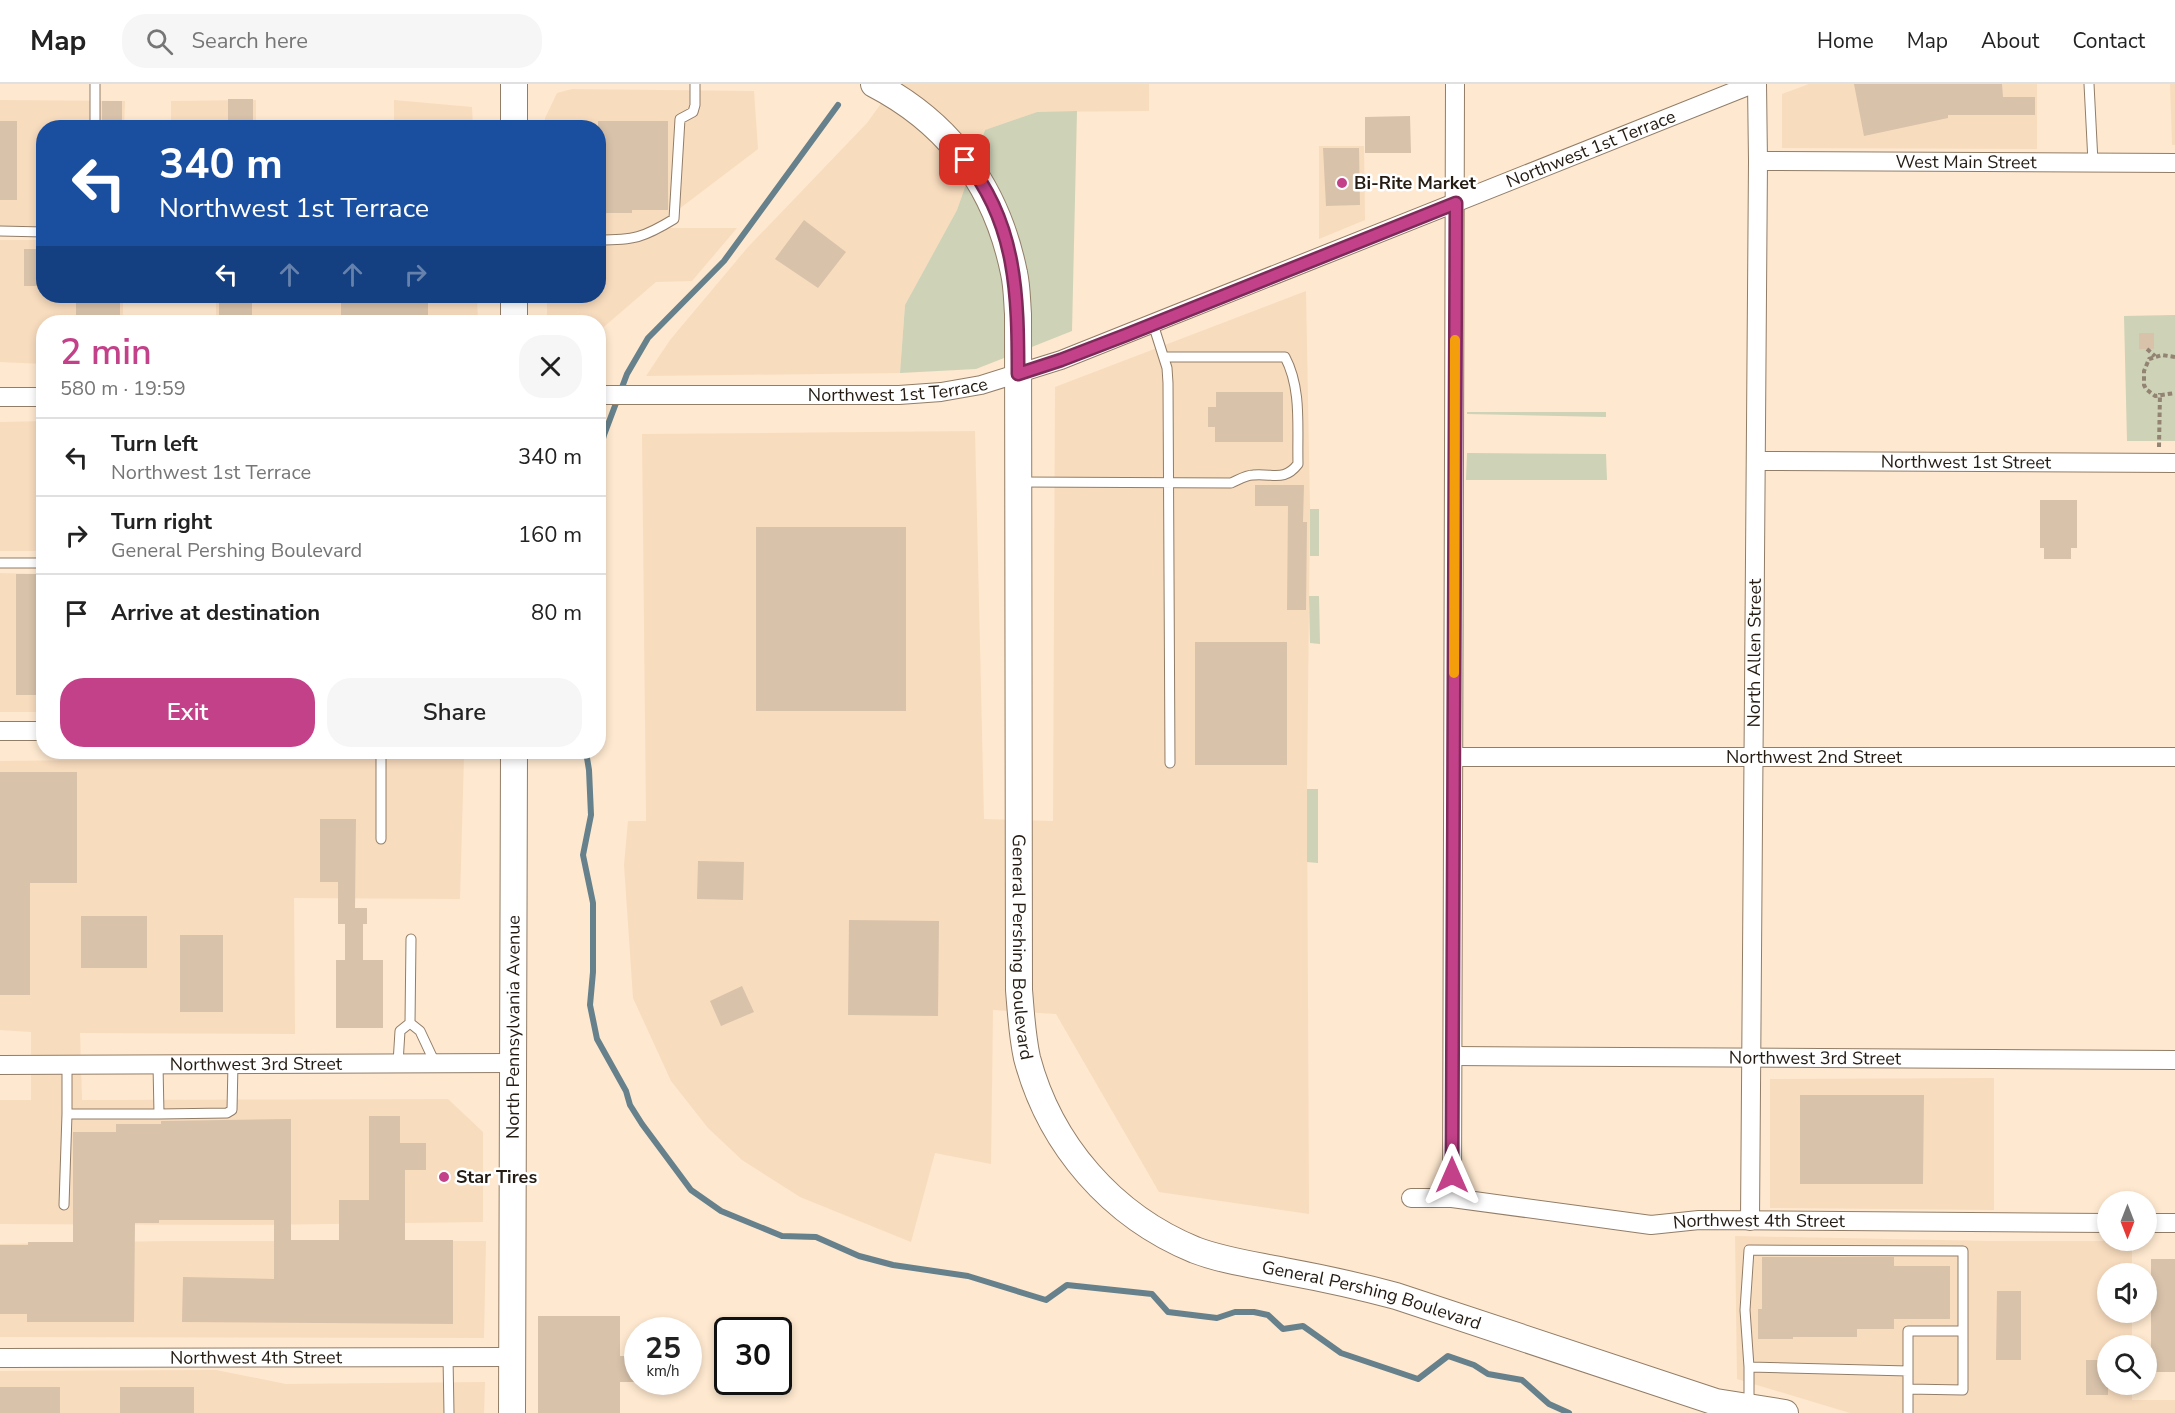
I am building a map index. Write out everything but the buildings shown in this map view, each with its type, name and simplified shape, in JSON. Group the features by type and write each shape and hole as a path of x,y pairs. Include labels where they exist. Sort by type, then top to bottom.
{"main road":[{"path":"514,84 514,120"},
{"name":"General Pershing Boulevard","path":"874,84 903,100 927,119 975,172 992,202 1005,237 1015,275 1018,314 1019,990 1021,1024 1027,1057 1037,1088 1049,1117 1068,1150 1116,1202 1143,1223 1196,1250 1230,1260 1342,1282 1396,1296 1732,1407 1785,1413"},
{"name":"North Pennsylvania Avenue","path":"512,1413 514,759"}],"street":[{"path":"1452,1198 1455,84"},
{"name":"Northwest 1st Terrace","path":"606,395 899,395 941,392 981,385 1061,360 1755,84"},
{"name":"North Allen Street","path":"1750,1221 1758,161 1755,84"},
{"name":"West Main Street","path":"1758,161 2175,163"},
{"path":"0,397 36,397"},
{"name":"Northwest 1st Street","path":"1756,460 2167,463"},
{"path":"0,731 36,731"},
{"name":"Northwest 2nd Street","path":"1454,758 2175,757"},
{"name":"Northwest 3rd Street","path":"1453,1056 2175,1060"},
{"name":"Northwest 3rd Street","path":"0,1065 513,1063"},
{"name":"Northwest 4th Street","path":"1411,1198 1452,1198 1651,1225 1699,1220 2097,1223"},
{"path":"2157,1223 2175,1223"},
{"name":"Northwest 4th Street","path":"0,1358 512,1357"}],"lane":[{"path":"95,84 95,120"},
{"path":"606,240 630,240 653,232 674,219 680,119 693,112 695,84"},
{"path":"2089,84 2092,162"},
{"path":"0,231 36,232"},
{"path":"1153,324 1164,357 1168,383 1170,763"},
{"path":"1018,482 1231,483 1251,475 1282,476 1292,472 1298,464 1296,390 1292,371 1285,357 1164,357"},
{"path":"0,563 36,563"},
{"path":"381,759 381,839"},
{"path":"410,1023 411,939"},
{"path":"398,1063 400,1031 410,1023"},
{"path":"410,1023 420,1031 435,1063"},
{"path":"67,1114 227,1113 232,1110 233,1064"},
{"path":"64,1205 67,1065"},
{"path":"158,1065 159,1114"},
{"path":"1732,1407 1749,1367 1745,1310 1749,1250 1963,1251 1963,1390 1908,1389"},
{"path":"1908,1413 1908,1331 1963,1331"},
{"path":"448,1357 449,1413"},
{"path":"1749,1367 1908,1371"}],"path":[{"path":"2147,349 2155,356 2175,357"},
{"path":"2155,356 2146,363 2144,385 2150,393 2159,395 2175,393"},
{"path":"2159,395 2167,463"}],"shaded area":[{"path":"895,84 1149,84 1149,111 1037,112 985,130 957,210 905,305 900,373 646,376 670,340 748,247 867,123"},
{"path":"1809,84 2037,84 2037,149 1782,148 1782,94"},
{"path":"2170,84 2175,84 2175,145 2172,145"},
{"path":"572,89 754,91 758,149 654,228 737,228 692,281 656,282 606,325 606,315 547,315 547,303 606,303 606,120 545,120 557,93"},
{"path":"0,100 125,101 124,120 36,120 36,227 0,226"},
{"path":"256,100 256,120 171,120 171,101"},
{"path":"394,100 472,107 473,120 394,120"},
{"name":"Bi-Rite Market","path":"1319,146 1364,146 1365,220 1319,239"},
{"path":"0,240 36,240 36,303 123,303 123,315 36,315 36,364 0,362"},
{"path":"1306,291 1310,509 1307,789 1309,1214 1159,1192 1056,1014 993,1010 991,1164 935,1153 911,1242 800,1197 742,1160 708,1128 671,1081 633,998 624,865 628,821 646,821 642,434 975,431 984,819 1053,821 1055,387"},
{"path":"216,303 477,303 478,315 216,315"},
{"path":"36,421 36,551 0,551 0,422"},
{"path":"0,573 36,574 36,712 0,712"},
{"path":"464,759 460,899 294,898 295,1034 80,1033 82,1100 448,1099 483,1132 483,1222 246,1225 0,1224 0,1100 31,1100 31,1032 0,1030 0,761"},
{"path":"1994,1078 1994,1210 1770,1208 1770,1079"},
{"path":"1735,1236 2097,1241 2097,1251 2132,1251 2132,1263 2097,1263 2097,1323 2132,1323 2132,1335 2097,1335 2097,1395 2132,1395 2132,1400 2175,1400 2175,1413 1850,1413 1737,1379"},
{"path":"168,1241 486,1241 484,1338 0,1337 0,1244"},
{"path":"216,1370 286,1384 485,1382 484,1413 0,1413 0,1371"}],"green space":[{"path":"1077,111 1072,331 976,369 900,373 905,305 957,210 985,130 1037,112"},
{"path":"2175,315 2175,441 2127,441 2124,316"},
{"path":"1467,412 1606,412 1606,417 1467,414"},
{"path":"1467,453 1606,454 1607,480 1466,480"},
{"path":"1310,509 1319,509 1319,556 1310,556"},
{"path":"1309,596 1319,596 1320,644 1310,643"},
{"path":"1307,789 1318,789 1318,863 1307,862"}],"waterway":[{"path":"606,430 627,374 648,338 724,261 838,105"},
{"path":"587,759 591,815 583,855 593,903 593,972 590,1005 597,1039 642,1124 691,1190 721,1211 782,1236 816,1237 859,1256 893,1265 968,1276 1046,1300 1067,1285 1152,1294 1168,1312 1217,1318 1235,1312 1268,1315 1283,1329 1303,1326 1341,1353 1418,1379 1448,1356 1474,1365 1488,1374 1522,1380 1549,1404 1569,1413"}],"slow traffic":[{"path":"1454,673 1455,340"}],"place":[{"name":"Bi-Rite Market","path":"1342,183"},
{"name":"Star Tires","path":"444,1177"}],"route":[{"path":"965,160 975,172 992,202 1005,237 1015,275 1018,314 1018,374 1126,335 1456,203 1452,1175"}]}
